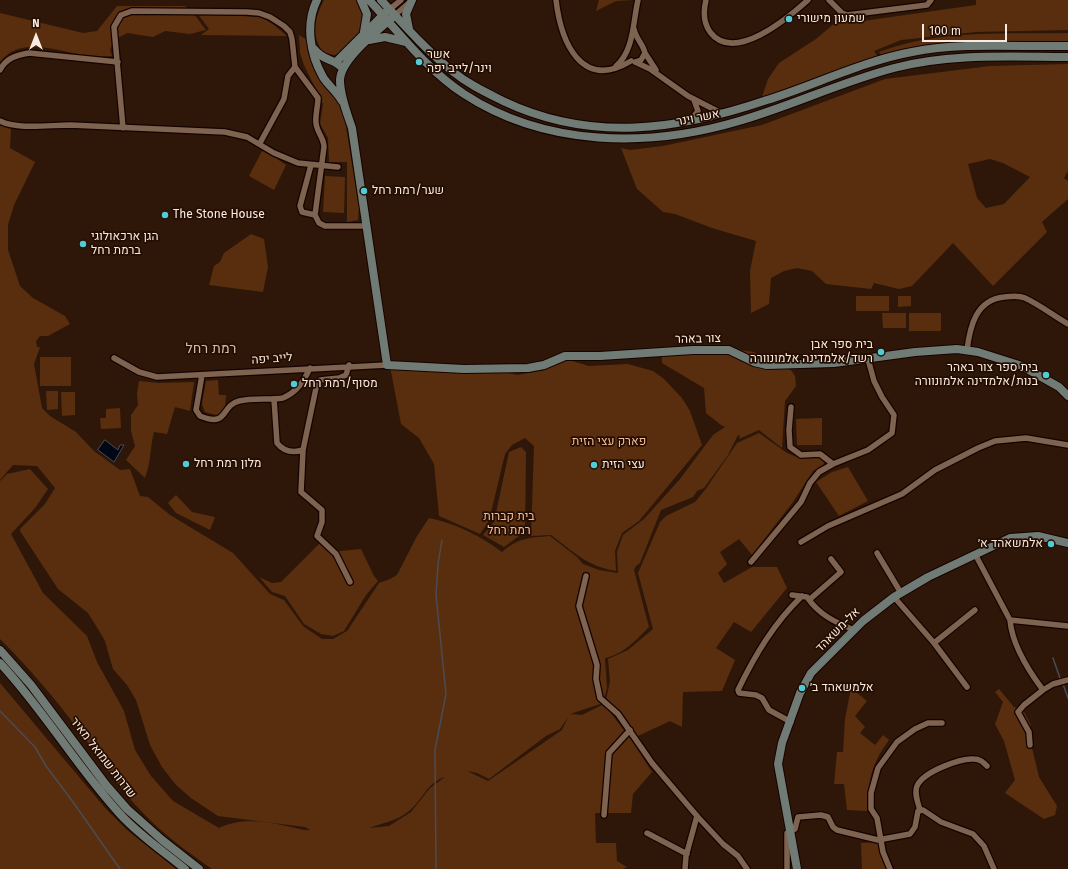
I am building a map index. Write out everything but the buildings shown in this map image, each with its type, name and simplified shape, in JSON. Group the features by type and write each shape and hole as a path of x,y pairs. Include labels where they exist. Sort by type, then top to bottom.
{"main road":[{"path":"317,0 313,9 310,26 312,46 322,74 345,107"},
{"path":"361,0 373,10 389,15"},
{"path":"328,81 333,82 341,74 366,36 367,14 361,0"},
{"name":"אשר וינר","path":"369,0 410,32 436,57 470,84 512,105 533,113 573,124 607,127 648,128 688,123 724,114 786,94 889,57 912,52 976,47 1068,46"},
{"name":"אשר וינר","path":"381,0 389,15 410,44 448,82 464,94 499,113 532,125 564,133 622,139 662,137 709,129 738,122 863,78 919,63 972,57 1068,57"},
{"path":"410,32 406,17 412,0"},
{"path":"322,74 324,65 332,62 366,36 389,15"},
{"path":"366,36 391,37 410,44"},
{"path":"312,46 319,55 332,62 341,74 345,107 352,128 387,365"},
{"name":"צור באהר","path":"387,365 464,369 528,368 544,365 565,356 600,356 694,350 729,350 754,362 767,365 834,363 941,350 967,350 1022,366 1059,387 1068,396"},
{"name":"אל-משאהד","path":"797,869 778,764 782,743 800,694 812,673 863,621 898,595 975,554 1010,538 1022,536 1038,536 1068,543"},
{"name":"שדרות שמואל מאיר","path":"0,650 31,685 122,804 162,840 199,869"},
{"name":"שדרות שמואל מאיר","path":"0,663 25,691 90,779 120,815 185,869"}],"street":[{"path":"389,15 401,0"},
{"path":"389,15 412,0"},
{"path":"556,0 564,32 577,59 582,64 593,69 605,71 633,61 641,60 645,53"},
{"path":"613,69 620,63 629,45 638,0"},
{"path":"706,0 704,10 707,28 712,35 720,41 729,44 751,40 785,18 808,0"},
{"path":"829,0 842,14 847,15 927,5 931,0"},
{"path":"123,128 114,27 116,21 125,12 258,13 284,26 292,39 295,68 318,98 316,124 317,131 324,141 315,214 322,225 366,226"},
{"path":"634,23 636,38 639,44 644,48 645,53 653,67 661,76"},
{"path":"629,45 634,43 639,44"},
{"path":"0,70 9,59 16,55 30,53 118,62"},
{"path":"626,53 633,61 661,76 691,97 724,114"},
{"path":"260,143 284,99 288,76 295,68"},
{"path":"688,123 698,111 696,103 691,97"},
{"path":"0,121 5,124 21,125 225,132 247,137 283,157 298,163 338,167"},
{"path":"311,165 300,206 302,212 315,214"},
{"path":"967,350 969,331 981,306 990,300 1000,297 1024,297 1068,324"},
{"name":"לייב יפה","path":"114,358 149,375 202,375 387,365"},
{"path":"751,562 801,502 810,483 819,472 833,464 868,450 892,433 894,415 882,397 874,381 868,359"},
{"path":"349,366 346,375 339,378 320,380 316,388 303,450 301,492 322,510 322,522 317,536 336,554 350,582"},
{"path":"202,375 196,410 200,416 207,420 215,421 221,418 234,403 283,398 296,390 310,368"},
{"path":"274,400 277,443 281,448 288,451 295,452 303,450"},
{"path":"791,406 789,430 790,447 801,454 820,454 833,464"},
{"path":"801,542 828,526 902,494 936,470 995,441 1026,438 1068,445"},
{"path":"877,553 898,595 967,687"},
{"path":"975,554 1010,620 1011,631 1030,672 1043,690"},
{"path":"809,600 841,572 831,559"},
{"path":"586,576 579,606 597,665 598,693 600,698 618,714 652,763 697,816 723,844 738,856 747,869"},
{"path":"792,595 802,596 809,600 815,608 828,618 854,630"},
{"path":"790,722 768,710 762,698 756,695 739,693 738,690 753,660 774,628 802,596"},
{"path":"934,643 975,610"},
{"path":"1010,620 1068,626"},
{"path":"1030,745 1029,732 1018,712 1024,705 1052,684 1068,680"},
{"path":"890,869 881,839 877,818 871,809 871,793 878,768 897,742 915,729 928,724 942,723"},
{"path":"604,815 609,753 630,730"},
{"path":"920,810 916,792 917,786 927,776 949,764 965,759 983,761 987,766"},
{"path":"787,869 787,837 790,831 795,829 798,817 821,815 828,817 837,830 866,838 881,839 910,834 915,827 916,814 920,810"},
{"path":"920,810 927,812 941,822 973,834 984,846 994,869"},
{"path":"685,869 687,854 697,816"},
{"path":"647,833 687,854"}],"green space":[{"path":"324,0 356,0 364,13 362,26 356,38 351,44 335,55 324,53 315,34 316,20"},
{"path":"599,0 633,0 616,1 596,11"},
{"path":"976,0 1068,0 1068,30 976,32 901,40 874,51 879,58 823,75 799,85 762,97 768,79 779,63 816,39 842,17 863,21 976,5"},
{"path":"117,6 185,6 194,14 206,30 190,34 165,31 153,37 127,33 114,40 110,50 112,56 96,57 33,47 20,48 9,53 0,62 0,13 83,33 97,31"},
{"path":"198,14 261,17 274,25 287,36 201,35 209,29"},
{"path":"997,33 1068,33 1068,44 971,45 882,57 879,52 925,39 948,36"},
{"path":"299,35 307,40 314,66 322,83 338,101 344,114 359,208 358,220 347,222 347,162 329,162 328,138 320,124 323,104 304,65 300,53"},
{"path":"1068,64 1068,171 1064,178 1068,181 1068,199 1042,222 1047,232 993,286 953,243 912,286 899,289 874,283 871,289 826,284 812,271 797,268 784,271 771,278 769,304 751,313 750,271 756,241 712,228 675,214 663,212 637,189 621,148 630,150 663,146 762,125 885,79 990,66","holes":["990,159 1003,163 1030,177 1004,204 986,208 977,198 968,164"]},
{"path":"0,124 11,128 10,148 35,162 14,205 8,225 8,250 20,286 33,298 65,316 70,324 48,336 40,336 36,341 37,347 40,347 34,364 42,408 50,416 76,432 94,451 120,470 130,469 140,496 148,497 170,515 233,553 270,594 284,600 303,626 322,639 333,639 347,631 379,583 397,575 417,536 429,518 448,523 467,531 502,552 514,543 525,539 550,536 577,557 583,564 599,570 618,573 617,552 623,535 644,519 680,479 713,435 725,427 706,413 704,388 662,363 662,350 725,348 754,352 764,358 773,358 776,365 791,370 795,376 796,386 785,401 782,448 759,430 739,439 740,436 738,435 728,455 704,488 697,491 693,497 661,510 640,563 634,570 649,627 624,650 605,658 607,688 603,703 570,714 582,715 604,704 632,741 652,772 633,794 631,813 595,813 596,843 616,843 617,861 627,867 623,869 212,869 168,837 135,804 117,783 59,705 31,671 0,639 0,481 7,474 30,469 48,489 35,508 11,534 43,593 87,636 97,662 124,711 135,750 151,776 173,801 219,828 236,823 252,821 310,830 305,827 218,816 191,798 176,785 162,767 150,745 136,700 127,685 113,669 105,641 98,629 88,613 58,589 20,531 20,529 45,504 55,488 37,466 13,465 0,480","holes":["568,717 562,730 488,781 467,771 477,773 489,779 546,736 560,729","445,777 430,788 411,812 389,826 369,828 394,819 409,811 414,807 429,787 439,779"]},
{"path":"263,149 286,165 274,190 249,176"},
{"path":"325,176 345,177 344,213 323,212"},
{"path":"251,234 264,239 268,267 263,292 209,285 214,266 220,262 224,253"},
{"path":"856,296 889,296 889,311 856,311"},
{"path":"898,296 911,296 911,306 898,307"},
{"path":"882,313 906,313 906,328 883,328"},
{"path":"909,313 941,313 941,331 909,331"},
{"path":"40,357 71,357 71,386 40,386"},
{"name":"פארק עצי הזית","path":"569,360 589,366 628,364 653,371 664,379 682,398 690,411 702,445 639,521 622,533 615,551 616,571 596,566 588,562 551,535 531,536 534,446 525,438 512,445 505,454 489,521 480,534 439,516 434,464 419,438 401,424 390,366 497,370 517,375 545,370"},
{"path":"218,380 219,395 226,395 225,408 221,413 216,415 205,412 202,404 206,381"},
{"path":"139,381 159,383 194,382 190,411 175,407 167,434 154,432 145,478 126,460 135,446 131,431 131,415 138,405 137,393"},
{"path":"46,391 58,391 58,409 47,410"},
{"path":"61,392 75,392 75,415 62,416"},
{"path":"120,408 121,428 101,429 100,418 106,418 106,409"},
{"path":"822,418 822,445 797,445 796,419"},
{"path":"759,433 787,453 797,457 823,458 824,464 813,471 793,502 752,555 739,539 720,552 727,564 718,573 724,583 752,567 777,567 787,588 751,632 734,622 716,648 735,660 722,691 683,692 682,727 670,721 638,736 625,717 606,700 610,681 608,659 628,650 653,629 638,573 660,522 666,516 695,502 737,443"},
{"name":"בית קברות רמת רחל","path":"521,447 526,452 525,535 519,536 504,547 483,535 494,522 509,452"},
{"path":"848,467 868,501 839,516 816,482 832,472"},
{"path":"176,495 192,512 215,517 210,530 176,513 168,503"},
{"path":"320,543 331,552 361,549 378,581 366,595 344,631 333,636 321,634 304,624 285,596 272,592 259,577 272,583 281,582"},
{"path":"0,683 106,809 127,830 176,869 0,869"},
{"path":"851,688 867,701 855,716 865,727 860,733 875,745 883,735 889,740 874,766 870,782 867,811 847,810 844,784 834,784 837,752 843,752 845,719"},
{"path":"999,689 1014,707 1023,710 1031,725 1028,731 1039,777 1057,806 1055,815 1044,819 1005,793 1015,780 1004,741 995,724 1003,702 995,692"},
{"path":"878,842 886,869 862,869 861,843"}],"shaded area":[{"path":"105,440 118,450 120,445 124,445 114,462 98,450"}],"waterway":[{"path":"436,869 435,750 446,694 436,595 438,564 442,540"},
{"path":"1053,658 1061,681"},
{"path":"1063,684 1068,698"},
{"path":"0,711 35,747 46,766 120,869"}],"place":[{"name":"שמעון מישורי","path":"789,19"},
{"name":"אשר וינר/לייב יפה","path":"419,62"},
{"name":"שער/רמת רחל","path":"364,191"},
{"name":"The Stone House","path":"165,215"},
{"name":"הגן ארכאולוגי ברמת רחל","path":"83,244"},
{"name":"בית ספר אבן רשד/אלמדינה אלמונוורה","path":"881,352"},
{"name":"בית ספר צור באהר בנות/אלמדינה אלמונוורה","path":"1046,375"},
{"name":"מסוף/רמת רחל","path":"294,384"},
{"name":"מלון רמת רחל","path":"186,464"},
{"name":"עצי הזית","path":"594,465"},
{"name":"אלמשאהד א׳","path":"1051,544"},
{"name":"אלמשאהד ב׳","path":"802,688"}],"district":[{"name":"רמת רחל","path":"211,349"}]}
